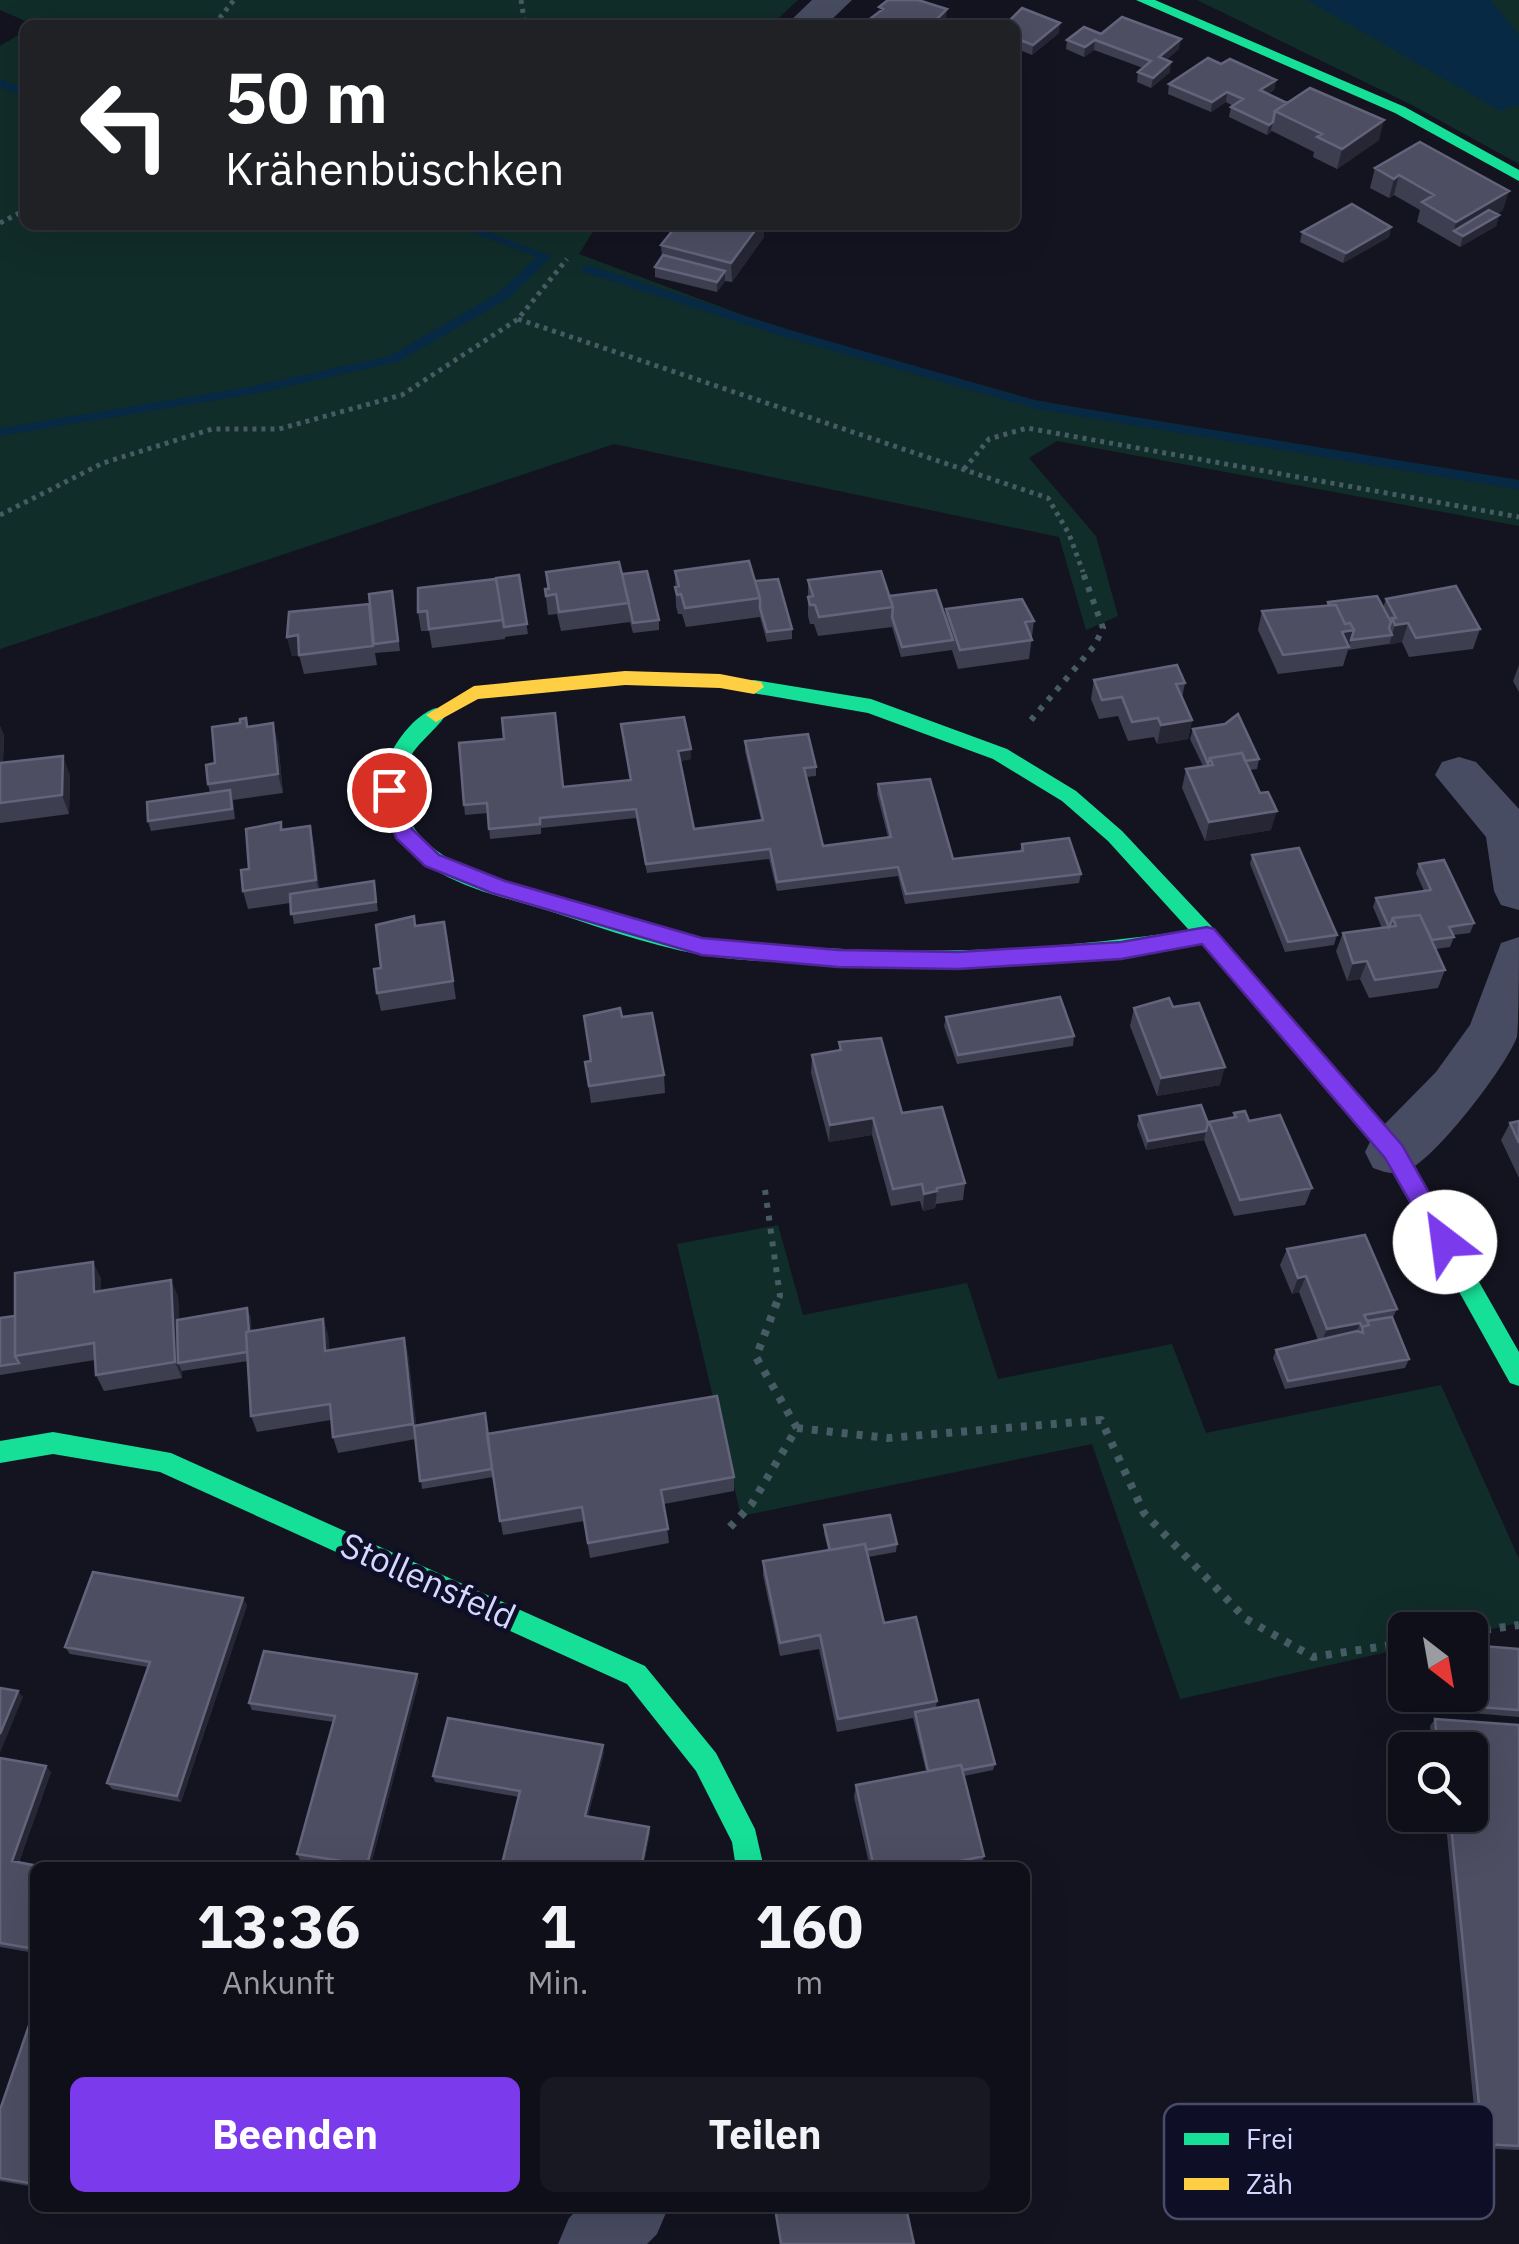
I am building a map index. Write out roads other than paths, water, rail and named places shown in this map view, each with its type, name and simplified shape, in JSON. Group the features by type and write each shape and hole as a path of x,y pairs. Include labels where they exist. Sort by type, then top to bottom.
{"street":[{"path":"810,20 834,0"},
{"path":"1143,0 1400,110 1519,176"},
{"path":"1207,935 1121,950 958,960 838,958 702,947 499,888 432,861 403,833 389,790 397,755 432,718 474,693 625,678 720,681 871,706 1000,754 1081,806 1114,836 1207,935 1394,1152 1519,1376"},
{"path":"1459,775 1510,831 1519,891"},
{"path":"1394,1152 1456,1090 1499,1028 1519,957"},
{"name":"Stollensfeld","path":"0,1452 53,1443 162,1461 636,1675 706,1762 745,1839 749,1862"},
{"path":"595,2244 626,2212"}],"water":[{"path":"1307,0 1491,0 1519,35 1519,105 1500,111"}],"waterway":[{"path":"0,83 20,91"},
{"path":"0,432 254,390 393,359 503,296 546,256 471,230"},
{"path":"588,269 785,333 1036,405 1519,485"}]}
